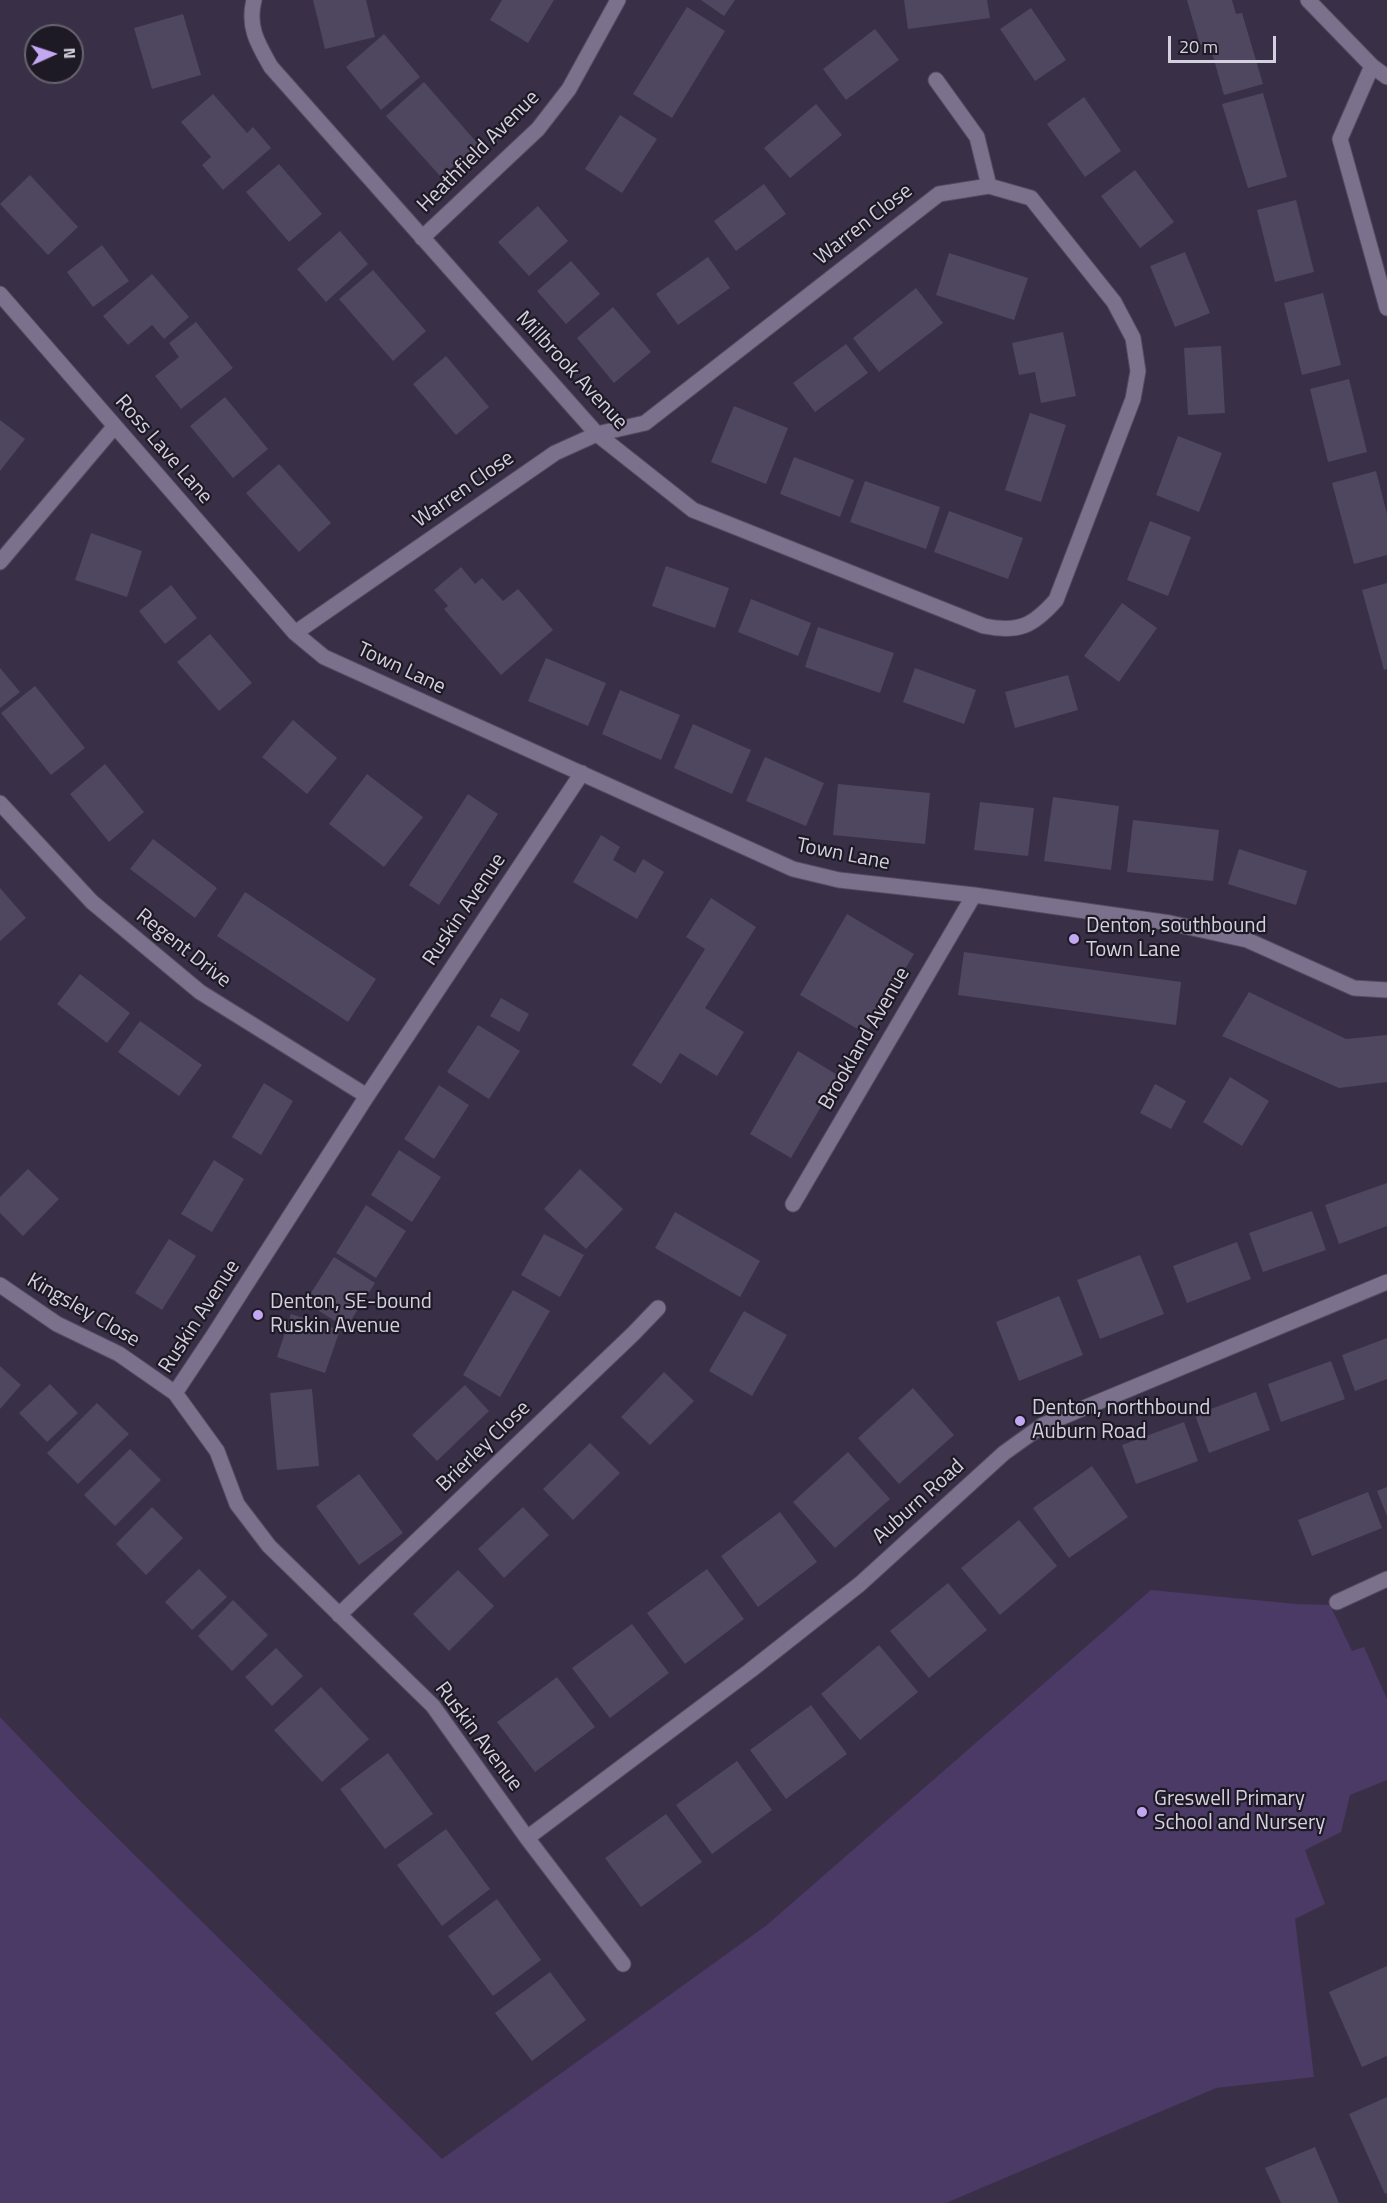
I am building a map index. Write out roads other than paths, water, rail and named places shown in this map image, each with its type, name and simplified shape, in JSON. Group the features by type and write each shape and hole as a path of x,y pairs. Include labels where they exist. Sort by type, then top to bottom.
{"street":[{"name":"Millbrook Avenue","path":"254,0 250,14 256,39 271,67 597,434 693,510 984,626"},
{"name":"Heathfield Avenue","path":"422,238 538,129 569,89 618,0"},
{"path":"1308,0 1372,66 1387,77"},
{"path":"1372,66 1340,139 1387,308"},
{"path":"936,80 976,136 989,186"},
{"name":"Warren Close","path":"295,633 555,453 597,434 645,423 939,194 989,186 1031,198 1114,302 1133,338 1138,371 1133,399 1056,600 1041,617 1021,627 1003,630 984,626"},
{"name":"Ross Lave Lane","path":"0,294 295,633"},
{"path":"0,562 114,427"},
{"name":"Town Lane","path":"295,633 324,657 793,869 839,880 974,895 1170,923 1246,940 1354,988 1387,990"},
{"name":"Ruskin Avenue","path":"582,773 367,1096 175,1393 217,1451 237,1504 269,1546 433,1706 527,1838 623,1964"},
{"name":"Regent Drive","path":"0,803 92,902 192,985 367,1096"},
{"name":"Brookland Avenue","path":"793,1204 974,895"},
{"name":"Auburn Road","path":"527,1838 751,1670 860,1584 1004,1453 1043,1425 1387,1282"},
{"name":"Kingsley Close","path":"0,1285 57,1324 119,1354 175,1393"},
{"name":"Brierley Close","path":"339,1615 658,1308"},
{"path":"1337,1602 1387,1579"}],"place":[{"name":"Denton, southbound Town Lane","path":"1074,939"},
{"name":"Denton, SE-bound Ruskin Avenue","path":"258,1315"},
{"name":"Denton, northbound Auburn Road","path":"1020,1421"},
{"name":"Greswell Primary School and Nursery","path":"1142,1812"}]}
